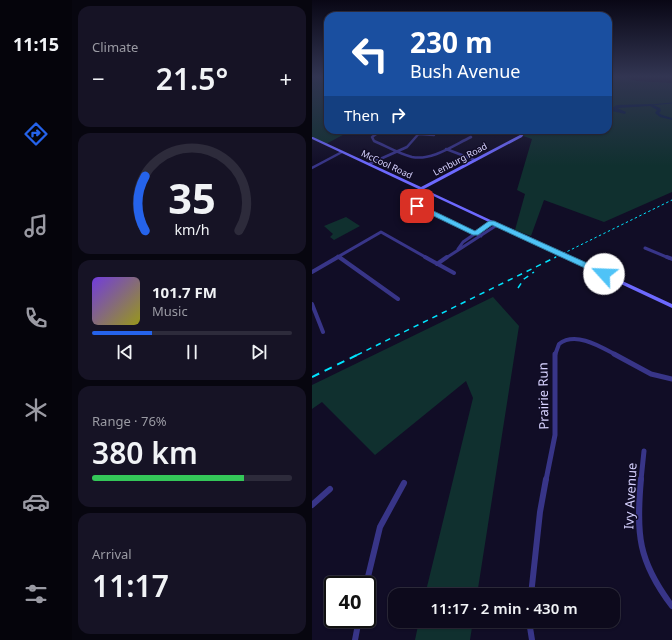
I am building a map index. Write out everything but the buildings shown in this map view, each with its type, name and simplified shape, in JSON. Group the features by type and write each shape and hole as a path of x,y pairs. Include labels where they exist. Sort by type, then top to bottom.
{"street":[{"path":"376,134 372,139 398,151 420,158 431,156 471,137"},
{"path":"368,164 409,145 418,134 434,135"},
{"name":"Lenburg Road","path":"420,189 517,138 522,134"},
{"name":"McCool Road","path":"312,138 672,306"},
{"path":"446,149 475,160"},
{"path":"312,168 342,152"},
{"path":"433,195 416,204 426,211 481,236"},
{"path":"458,250 463,242 494,223"},
{"path":"437,264 481,236 494,223"},
{"path":"312,272 381,232 454,273"},
{"path":"645,248 672,259"},
{"path":"338,256 398,299"},
{"path":"312,304 323,332"},
{"name":"Prairie Run","path":"532,588 540,512 555,435 554,358 556,349 561,342 575,338 596,345 650,374 672,379"},
{"name":"Ivy Avenue","path":"644,451 638,525 639,542 654,584 672,606"},
{"path":"368,576 380,528 385,516 404,483"},
{"path":"312,506 330,489"},
{"path":"355,640 357,628"},
{"path":"530,628 532,640"}],"green space":[{"path":"312,107 324,107 324,134 345,134 326,144 312,137"},
{"path":"612,107 672,107 672,192 604,222 544,200 531,236 515,230 525,194 517,190 532,139 523,136 525,134 612,134"},
{"path":"346,217 360,226 334,240 330,237 333,234 324,226"},
{"path":"493,297 519,326 478,588 427,588 473,398 466,381 375,455 322,402 312,409 312,385"},
{"path":"418,628 472,628 470,640 415,640"}],"waterway":[{"path":"612,110 625,113 614,108 616,107"},
{"path":"655,107 659,109 657,113 661,116 672,119"}],"railway":[{"path":"554,258 672,200"},
{"path":"357,355 556,257"},
{"path":"518,288 524,279 534,272"},
{"path":"312,377 359,354"}],"route":[{"path":"417,206 475,234 492,222 604,274"}]}
